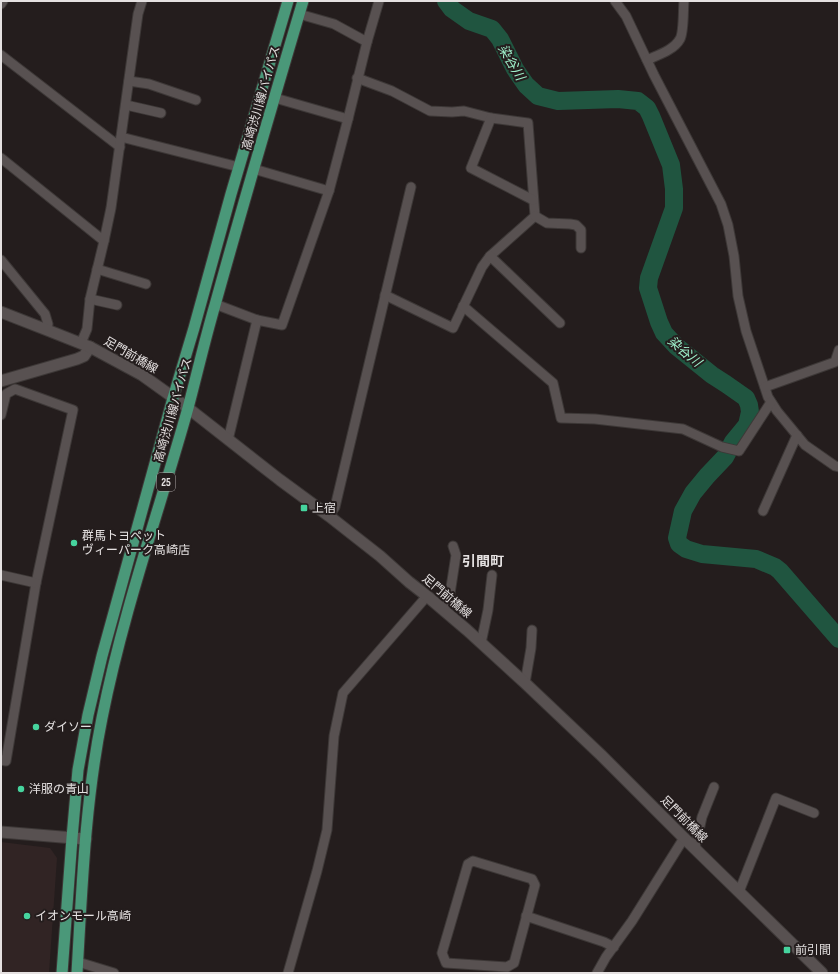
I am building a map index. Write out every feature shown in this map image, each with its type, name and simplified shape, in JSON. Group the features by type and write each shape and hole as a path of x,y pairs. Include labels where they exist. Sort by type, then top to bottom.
{"main road":[{"name":"高崎渋川線バイパス","path":"62,973 78,770 88,714 102,656 173,398 288,1"},
{"name":"高崎渋川線バイパス","path":"77,967 86,839 94,773 102,720 115,659 128,608 188,408 215,304 303,1"},
{"name":"足門前橋線","path":"1,312 86,345 142,375 188,408 380,556 525,683 601,755 822,973"},
{"path":"1,381 77,359 84,356 86,345"},
{"path":"1,832 86,839"}],"street":[{"path":"86,345 90,299 111,208 138,14 142,1"},
{"path":"215,304 257,320 282,325 329,191 357,78 379,1"},
{"path":"615,1 626,16 654,75 721,204 729,231 734,256 738,296 746,331 768,397 777,411 805,445 835,466 839,467"},
{"path":"647,60 669,50 679,41 681,35 684,1"},
{"path":"299,14 334,24 367,42"},
{"path":"1,55 120,147"},
{"path":"357,78 392,91 430,111 464,111 491,118 528,123 535,216"},
{"path":"129,80 149,84 196,100"},
{"path":"275,98 348,119"},
{"path":"126,105 161,113"},
{"path":"491,118 470,168 533,200"},
{"path":"121,137 239,167"},
{"path":"1,158 104,240"},
{"path":"254,169 329,191"},
{"path":"329,516 335,507 411,187"},
{"path":"535,216 546,223 576,225 581,230 581,248"},
{"path":"385,295 453,328 482,267 490,256 535,216"},
{"path":"490,256 560,323"},
{"path":"1,260 45,314 48,324 47,330"},
{"path":"97,269 146,284"},
{"path":"90,299 117,305"},
{"path":"464,306 553,383 561,418 596,419 683,428 722,447 739,451 771,402"},
{"path":"228,440 257,320"},
{"path":"765,387 837,363 839,350"},
{"path":"1,415 6,394 15,389 73,410 36,583 6,761 1,760"},
{"path":"764,511 797,435"},
{"path":"443,610 449,600 456,555 453,546"},
{"path":"1,575 36,583"},
{"path":"481,643 488,610 492,575"},
{"path":"288,973 327,830 334,736 342,693 427,596"},
{"path":"525,683 531,648 532,630"},
{"path":"695,848 702,817 714,787"},
{"path":"739,892 776,798 814,813"},
{"path":"598,973 606,957 632,922 684,838"},
{"path":"473,861 532,879 535,885 526,916 514,963 507,967 446,963 442,953 468,864 473,861"},
{"path":"526,916 604,942 614,947"},
{"path":"77,967 114,973"}],"shaded area":[{"name":"イオンモール高崎","path":"1,842 50,848 57,858 49,973 1,973"}],"waterway":[{"name":"染谷川","path":"446,1 452,9 469,21 492,29 500,39 515,69 526,85 538,96 558,101 618,99 638,101 647,108 671,165 674,189 674,208 649,278 648,288 659,322 664,333 676,346 712,375 746,398 750,412 747,425 733,442 725,457 693,493 683,511 677,538 679,544 686,549 702,554 756,559 775,567 839,639"}],"place":[{"name":"上宿","path":"304,508"},
{"name":"群馬トヨペット ヴィーパーク高崎店","path":"74,543"},
{"name":"ダイソー","path":"36,727"},
{"name":"洋服の青山","path":"21,789"},
{"name":"イオンモール高崎","path":"27,916"},
{"name":"前引間","path":"787,950"}],"district":[{"name":"引間町","path":"483,561"}]}
